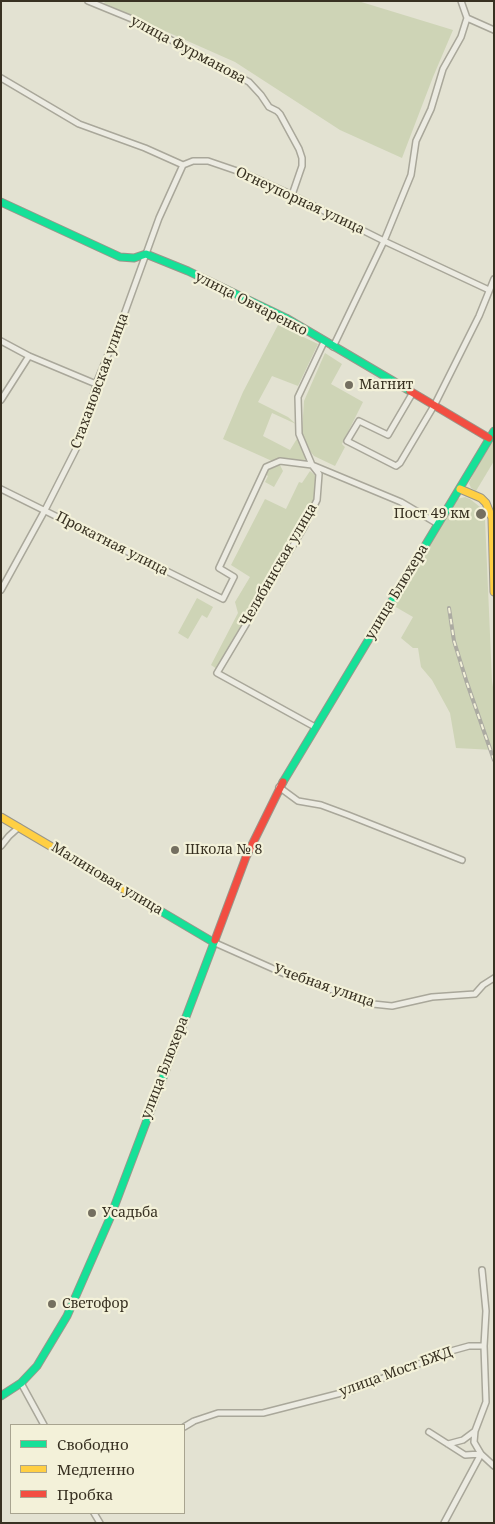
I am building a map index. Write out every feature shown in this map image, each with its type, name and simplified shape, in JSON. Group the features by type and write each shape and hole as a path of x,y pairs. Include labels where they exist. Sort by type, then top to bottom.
{"main road":[{"name":"улица Овчаренко","path":"1,202 120,257 134,258 146,254 188,271 286,318 412,394 492,434"},
{"name":"улица Блюхера","path":"1,1396 22,1383 37,1366 67,1316 110,1218 246,857 279,787 492,434"},
{"path":"460,489 481,498 493,516 494,592"},
{"name":"Малиновая улица","path":"1,817 213,942"}],"street":[{"name":"улица Фурманова","path":"88,1 132,19 249,82 269,107 280,114 302,158 302,166 292,194"},
{"path":"332,347 384,241 411,175 416,141 431,109 443,69 462,37 467,18 462,1"},
{"path":"467,18 494,30"},
{"path":"1,78 79,124 145,148 183,165"},
{"name":"Огнеупорная улица","path":"183,165 193,161 208,161 246,174 292,194 384,241 489,290"},
{"name":"Стахановская улица","path":"1,590 77,447 88,419 96,384 121,323 159,218 183,165"},
{"path":"412,394 388,436 358,421 347,442 396,466 400,463 434,404 479,316 494,279"},
{"path":"1,341 29,356 96,384"},
{"name":"Челябинская улица","path":"315,727 217,673 304,527 317,500 319,474 312,465 299,434 298,397 324,342"},
{"path":"1,400 29,356"},
{"name":"Прокатная улица","path":"1,489 223,599 234,576 219,568 266,467 280,461 312,465"},
{"path":"312,465 401,502 438,524"},
{"path":"279,787 298,801 321,805 462,860"},
{"path":"1,846 19,827"},
{"name":"Учебная улица","path":"213,942 285,974 373,1004 392,1006 432,997 475,994 483,985 494,978"},
{"path":"482,1270 486,1312 484,1346 486,1402 474,1431 474,1442 481,1454 494,1466"},
{"name":"улица Мост БЖД","path":"185,1426 194,1421 218,1413 263,1413 353,1390 451,1351 469,1346 484,1346"},
{"path":"22,1383 43,1424"},
{"path":"448,1444 463,1440 474,1431"},
{"path":"429,1432 465,1455 481,1454"},
{"path":"444,1523 481,1454"}],"green space":[{"path":"105,1 358,1 453,30 402,158 340,130 235,62 104,4"},
{"path":"278,325 318,344 298,386 272,376 258,402 288,417 296,424 272,413 263,436 290,450 298,437 306,458 304,461 281,459 272,461 223,439 243,392"},
{"path":"325,353 342,364 331,384 363,402 342,444 345,447 335,466 314,456 309,450 302,432 304,401"},
{"path":"494,440 494,461 476,491 471,488 469,483"},
{"path":"280,465 283,471 274,487 265,482 268,476 265,474 266,471"},
{"path":"310,471 317,477 315,501 247,614 217,669 211,665 238,613 235,602 250,577 231,565 265,499 286,509 299,482 302,483"},
{"path":"465,497 480,507 485,519 494,693 494,750 456,748 450,713 432,680 421,667 418,648 413,648 401,638 413,617 394,606 457,499"},
{"path":"197,598 213,607 207,618 202,615 188,639 178,633"}],"railway":[{"path":"449,608 454,641 494,760"}],"traffic: fast":[{"path":"1,202 120,257 134,258 146,254 188,271 286,318 410,391"},
{"path":"283,782 494,431"},
{"path":"147,903 213,942"},
{"path":"1,1396 21,1383 37,1366 67,1316 110,1218 215,940"}],"traffic: slow":[{"path":"460,489 481,498 486,503 492,518 494,592"},
{"path":"1,817 147,903"}],"traffic: jam":[{"path":"410,391 489,438"},
{"path":"215,940 246,857 283,782"}],"place":[{"name":"Магнит","path":"349,385"},
{"name":"Пост 49 км","path":"481,514"},
{"name":"Школа № 8","path":"175,850"},
{"name":"Усадьба","path":"92,1213"},
{"name":"Светофор","path":"52,1304"}]}
